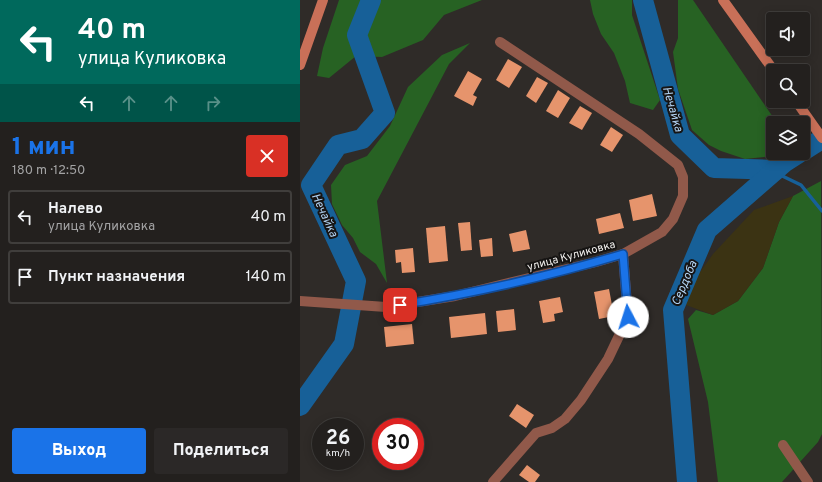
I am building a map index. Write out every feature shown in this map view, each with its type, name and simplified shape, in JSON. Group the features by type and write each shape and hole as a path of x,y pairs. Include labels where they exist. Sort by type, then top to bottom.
{"street":[{"path":"300,65 323,0"},
{"path":"723,0 769,64"},
{"name":"улица Куликовка","path":"300,301 386,307 455,296 596,262 623,254 662,232 673,219 683,196 683,177 678,164 639,134 500,42"},
{"path":"801,108 822,138"},
{"path":"493,482 536,433 552,428 564,419 581,400 608,359 628,317 623,254"},
{"path":"783,445 808,482"}],"green space":[{"path":"339,0 482,0 444,15 423,40 382,57 356,56 329,78 317,76 323,48"},
{"path":"590,0 632,0 632,15 660,100 653,110 630,103 625,81 614,53 601,34 593,14"},
{"path":"678,0 693,0 772,116 766,116 766,157 745,159 721,151 709,145 692,130 678,89 673,52 678,38"},
{"path":"470,43 449,64 377,201 387,283 376,264 360,252 353,238 342,225 332,204 331,185 345,165 367,156 390,126 408,87 442,55"},
{"path":"821,181 822,434 818,442 782,482 718,482 708,402 688,319 696,310 713,315 738,301 763,268 779,222 793,196"}],"sand":[{"path":"793,196 779,222 763,268 738,301 713,315 686,305 696,278 713,254 754,210"}],"building":[{"path":"508,59 522,67 509,88 496,80"},
{"path":"468,71 482,79 473,95 477,97 473,106 454,96"},
{"path":"537,77 548,83 536,103 526,96"},
{"path":"558,90 570,98 558,118 546,111"},
{"path":"580,106 592,113 582,130 569,123"},
{"path":"611,127 623,135 612,152 600,145"},
{"path":"652,194 657,216 633,221 629,200"},
{"path":"620,213 624,228 599,234 596,219"},
{"path":"470,222 472,250 461,251 458,223"},
{"path":"445,226 448,261 429,263 426,228"},
{"path":"526,230 530,249 513,252 509,234"},
{"path":"492,238 493,256 481,257 479,240"},
{"path":"413,248 415,272 402,273 401,262 396,263 395,250"},
{"path":"609,289 614,316 599,319 594,292"},
{"path":"560,297 563,312 554,314 555,321 543,323 539,301"},
{"path":"514,309 516,330 498,332 496,311"},
{"path":"485,313 487,334 451,338 449,317"},
{"path":"412,324 414,344 386,347 384,327"},
{"path":"517,404 534,415 526,428 509,416"},
{"path":"527,465 540,475 535,482 529,482 519,475"}],"waterway":[{"name":"Нечайка","path":"300,406 344,344 356,281 311,185 338,145 362,139 385,113 357,35 371,0"},
{"name":"Нечайка","path":"643,0 680,135 714,168 776,170"},
{"name":"Сердоба","path":"810,147 822,139"},
{"name":"Сердоба","path":"687,482 673,310 707,230 788,160"},
{"path":"774,172 801,185 822,211"}],"route":[{"path":"400,305 455,296 596,262 623,254 628,317"}]}
